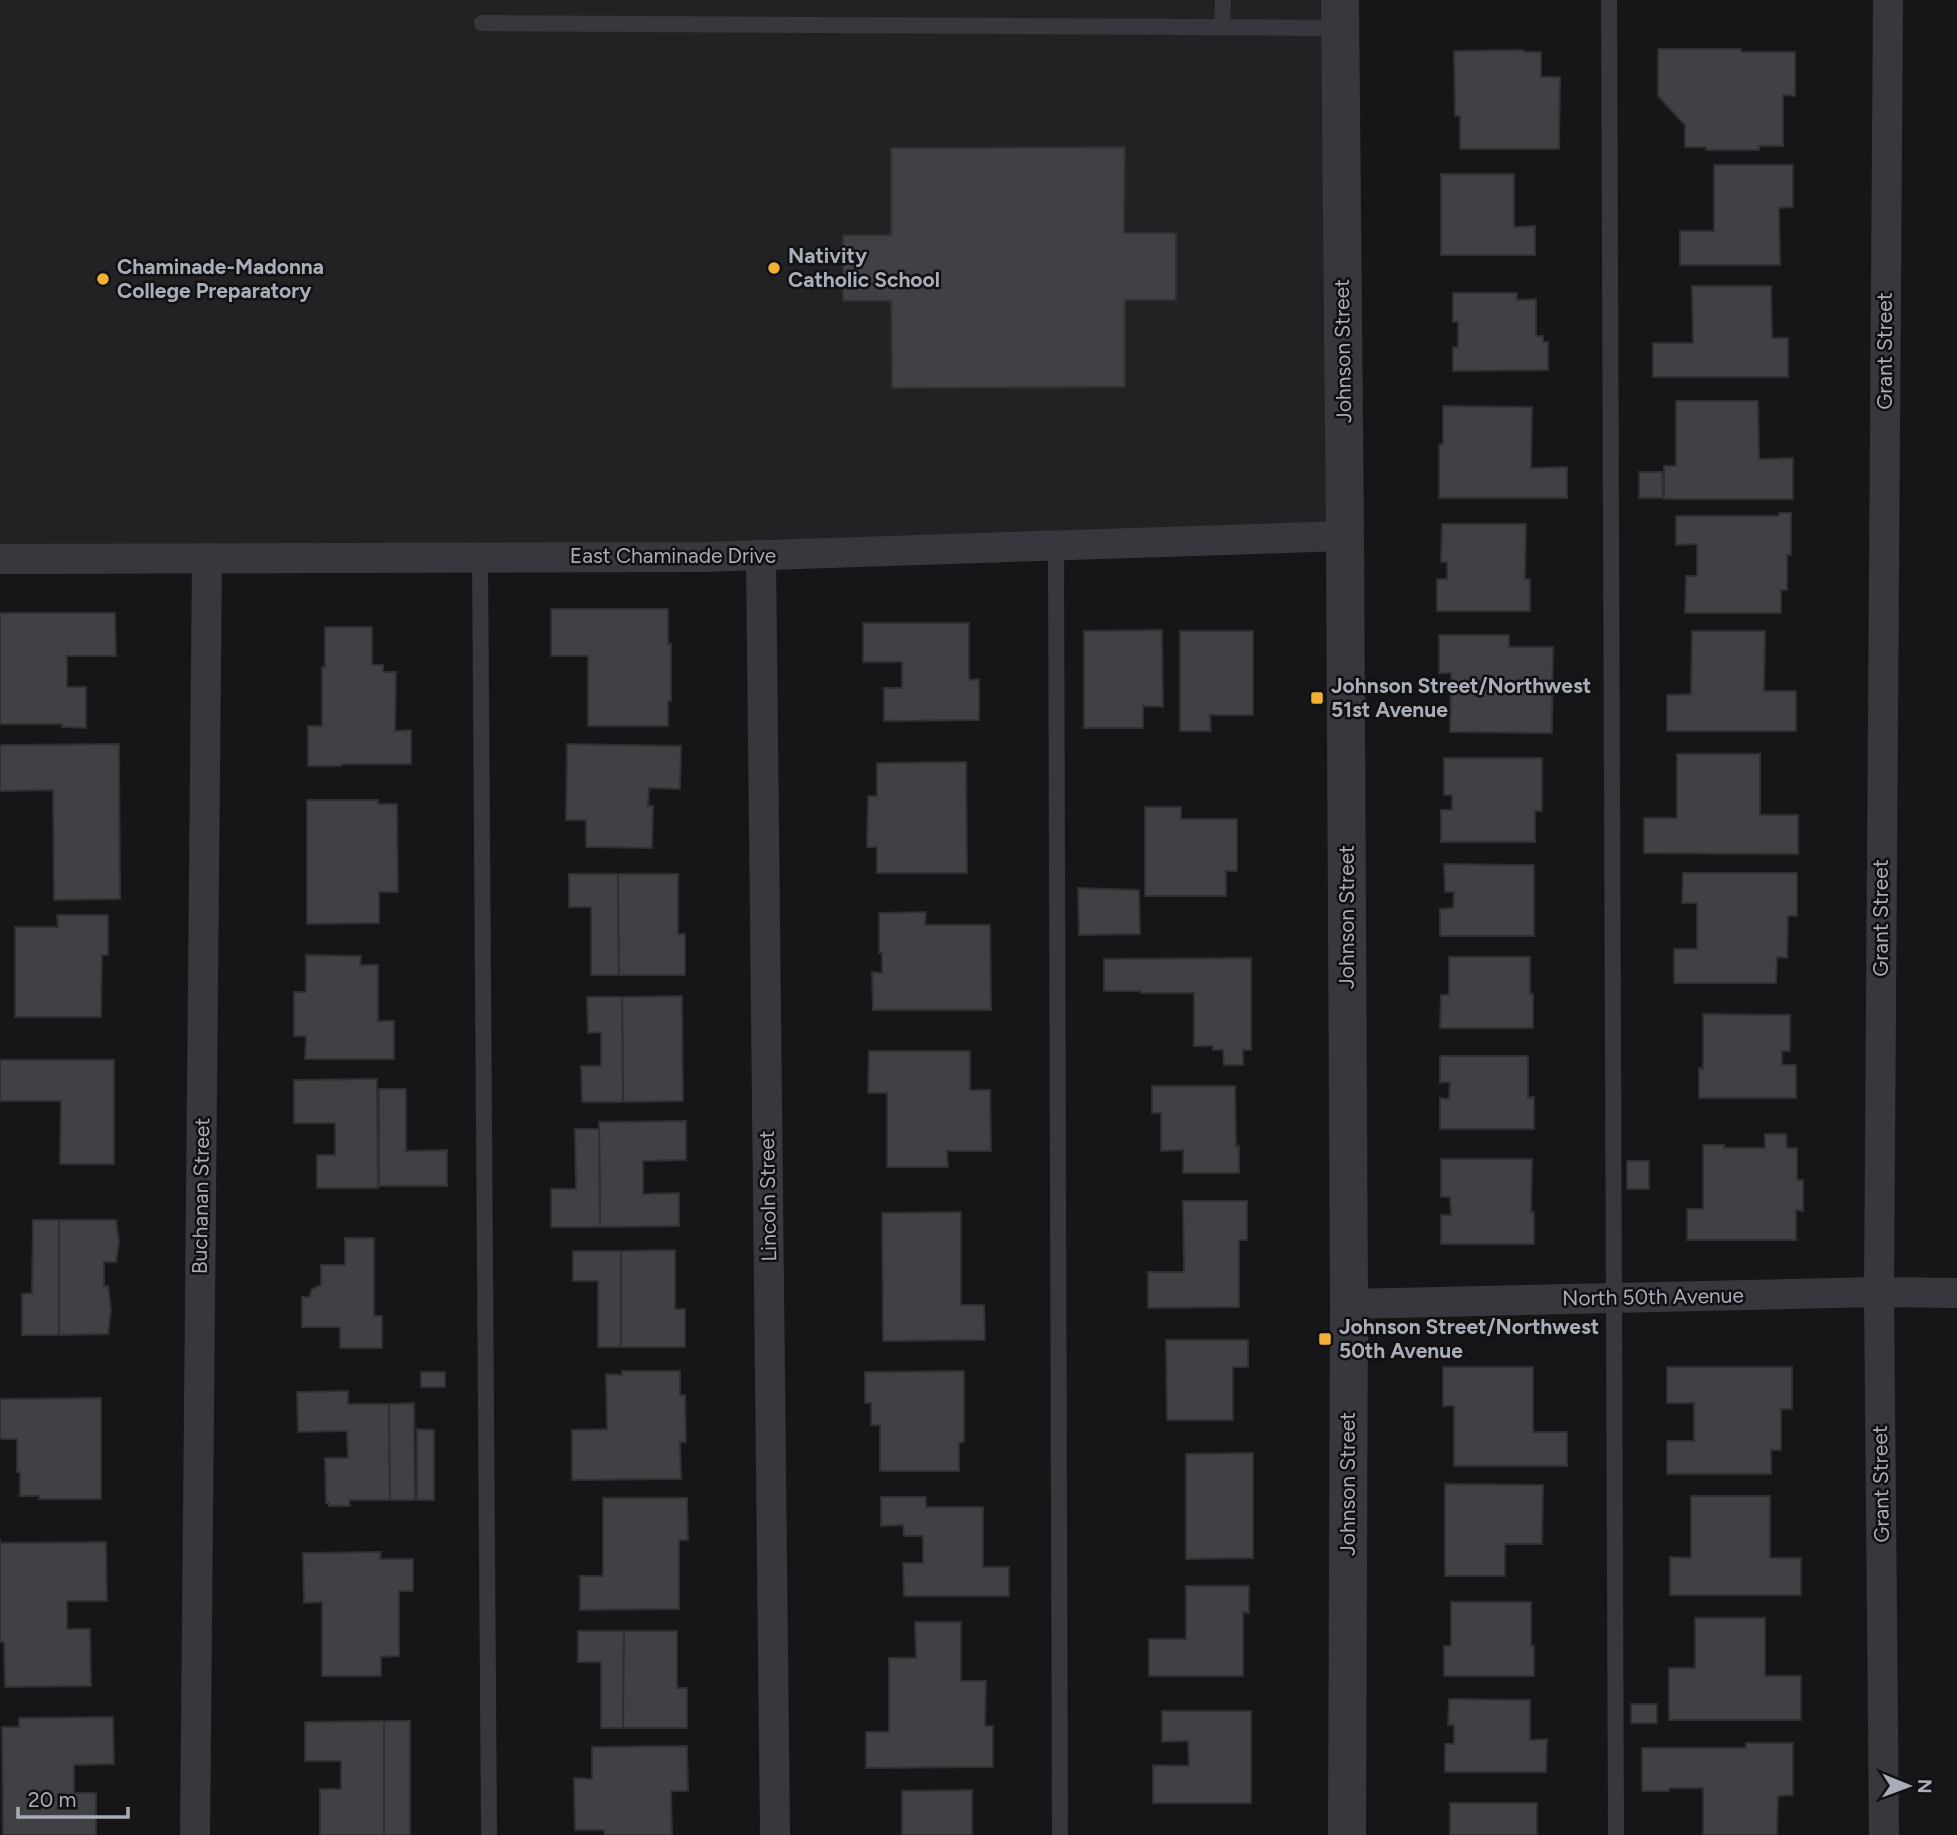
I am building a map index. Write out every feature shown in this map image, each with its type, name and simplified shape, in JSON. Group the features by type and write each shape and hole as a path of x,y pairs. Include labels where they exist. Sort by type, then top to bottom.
{"street":[{"name":"Grant Street","path":"1884,1835 1879,1292 1888,0"},
{"name":"Johnson Street","path":"1340,14 1349,1304 1347,1835"},
{"name":"East Chaminade Drive","path":"0,559 761,556 1345,536"},
{"name":"Lincoln Street","path":"761,556 775,1835"},
{"name":"Buchanan Street","path":"195,1835 207,558"},
{"name":"North 50th Avenue","path":"1349,1304 1879,1292 1957,1293"}],"lane":[{"path":"1223,0 1223,27"},
{"path":"1609,0 1616,1835"},
{"path":"482,23 1223,27 1340,14"},
{"path":"1056,546 1060,1835"},
{"path":"480,557 489,1835"}],"shaded area":[{"name":"Nativity Catholic School","path":"0,0 1341,0 1345,536 0,558"}],"building":[{"path":"1658,49 1795,52 1795,96 1783,95 1783,146 1759,146 1759,150 1706,150 1706,147 1685,147 1685,125 1658,96"},
{"path":"1454,51 1541,52 1541,77 1560,77 1559,149 1460,149 1460,116 1455,116"},
{"path":"1125,147 1124,233 1176,233 1176,300 1125,300 1125,387 892,388 891,301 843,301 843,235 891,235 891,148"},
{"path":"1714,165 1793,165 1793,207 1779,208 1780,265 1680,265 1680,231 1714,231"},
{"path":"1441,174 1514,174 1514,227 1535,226 1535,255 1441,255"},
{"path":"1692,286 1771,286 1772,338 1788,338 1788,377 1653,377 1653,343 1693,343"},
{"path":"1453,293 1517,293 1517,300 1536,299 1536,336 1543,336 1543,342 1548,342 1548,370 1453,371 1453,347 1458,347 1458,322 1453,322"},
{"path":"1676,401 1758,401 1759,459 1793,458 1793,499 1664,499 1664,466 1676,466"},
{"path":"1443,406 1532,407 1531,468 1567,467 1567,498 1439,498 1439,445 1443,444"},
{"path":"1639,472 1662,472 1663,498 1639,498"},
{"path":"1779,513 1791,513 1791,555 1787,555 1787,590 1781,590 1781,613 1685,613 1686,576 1697,576 1697,544 1676,545 1676,516 1779,516"},
{"path":"1442,524 1526,524 1525,579 1530,579 1530,611 1437,611 1437,579 1447,579 1447,562 1441,562"},
{"path":"551,609 668,609 671,701 668,701 668,726 588,726 588,656 551,656"},
{"path":"0,613 115,613 116,656 67,656 67,687 86,687 86,728 62,727 62,724 0,724"},
{"path":"863,623 969,623 969,680 979,679 979,720 884,721 884,688 902,688 902,662 863,662"},
{"path":"325,627 372,627 372,665 383,665 383,672 396,672 395,731 411,730 411,764 308,766 308,726 322,726"},
{"path":"1162,630 1163,707 1143,706 1143,728 1084,728 1084,631"},
{"path":"1180,631 1253,631 1253,715 1210,715 1211,731 1180,731"},
{"path":"1692,631 1765,631 1764,691 1796,691 1796,731 1667,731 1667,695 1691,694"},
{"path":"1439,635 1509,635 1509,647 1553,647 1552,733 1450,732 1451,673 1439,673"},
{"path":"119,744 120,899 54,900 53,790 0,791 0,745"},
{"path":"567,744 681,746 680,789 649,788 648,806 653,806 652,848 586,847 586,820 566,820"},
{"path":"1677,754 1760,754 1760,815 1798,815 1798,854 1644,853 1644,818 1677,818"},
{"path":"1444,758 1542,758 1542,811 1535,811 1535,842 1441,842 1441,810 1452,810 1452,795 1444,795"},
{"path":"966,762 967,873 877,873 877,847 867,847 868,796 877,796 877,763"},
{"path":"307,800 378,800 378,804 397,804 398,892 379,892 379,923 307,924"},
{"path":"1145,807 1181,807 1181,819 1237,819 1237,871 1226,871 1226,896 1145,896"},
{"path":"1444,864 1534,865 1534,936 1440,936 1440,909 1453,908 1454,892 1445,892"},
{"path":"1683,873 1797,873 1797,916 1788,916 1787,958 1777,957 1776,983 1674,983 1674,949 1697,949 1697,903 1682,903"},
{"path":"569,874 618,874 619,975 591,975 591,907 569,907"},
{"path":"618,874 678,874 678,934 685,934 685,975 619,975"},
{"path":"1078,888 1139,890 1140,934 1079,935"},
{"path":"926,912 925,925 990,925 991,1010 873,1010 872,972 882,973 879,913"},
{"path":"57,915 108,915 108,955 102,955 101,1017 15,1017 15,927 58,927"},
{"path":"306,955 361,956 360,965 378,965 378,1021 394,1021 394,1059 305,1059 306,1036 294,1036 294,992 306,992"},
{"path":"1449,957 1530,957 1533,1028 1440,1028 1441,995 1449,995"},
{"path":"1251,958 1251,1050 1243,1050 1243,1065 1224,1065 1223,1050 1213,1050 1213,1046 1194,1046 1194,993 1104,991 1104,959"},
{"path":"682,996 683,1101 623,1102 622,997"},
{"path":"587,997 622,997 623,1102 582,1102 581,1066 601,1066 601,1032 588,1033"},
{"path":"1703,1014 1790,1015 1790,1051 1782,1051 1782,1065 1796,1065 1796,1098 1699,1098 1699,1068 1703,1069"},
{"path":"869,1051 970,1051 970,1090 990,1090 991,1151 947,1151 948,1167 887,1167 887,1093 868,1093"},
{"path":"1440,1056 1528,1056 1528,1098 1534,1097 1534,1129 1440,1129 1440,1098 1449,1099 1450,1082 1440,1083"},
{"path":"0,1060 114,1060 114,1164 60,1164 61,1101 0,1101"},
{"path":"377,1079 378,1188 317,1188 317,1155 335,1155 335,1123 294,1123 294,1080"},
{"path":"1152,1086 1235,1086 1239,1173 1183,1173 1183,1150 1161,1151 1161,1113 1152,1113"},
{"path":"379,1089 406,1089 406,1151 447,1150 447,1186 379,1186"},
{"path":"686,1121 686,1160 643,1161 643,1194 679,1193 679,1226 600,1227 599,1122"},
{"path":"575,1129 599,1129 600,1227 551,1227 551,1189 576,1189"},
{"path":"1765,1134 1786,1134 1787,1148 1797,1148 1797,1180 1803,1180 1803,1211 1796,1210 1796,1240 1687,1240 1687,1209 1703,1209 1703,1145 1765,1148"},
{"path":"1441,1159 1532,1159 1531,1212 1534,1212 1534,1244 1441,1244 1441,1215 1451,1215 1450,1197 1441,1197"},
{"path":"1627,1161 1649,1161 1649,1189 1627,1189"},
{"path":"1183,1201 1247,1201 1247,1240 1239,1240 1239,1307 1148,1308 1148,1272 1184,1272"},
{"path":"961,1212 961,1305 984,1305 985,1340 883,1341 882,1213"},
{"path":"33,1220 59,1220 59,1335 22,1335 22,1294 32,1293"},
{"path":"59,1220 116,1220 119,1242 116,1262 104,1262 104,1286 108,1286 111,1310 108,1334 59,1335"},
{"path":"345,1238 374,1238 374,1316 382,1316 382,1348 340,1348 340,1327 302,1327 302,1297 309,1297 312,1289 321,1285 321,1265 345,1265"},
{"path":"675,1250 675,1309 685,1309 685,1347 621,1347 621,1251"},
{"path":"573,1251 621,1251 621,1347 598,1347 598,1281 573,1281"},
{"path":"1166,1340 1248,1340 1248,1367 1233,1367 1233,1420 1167,1420"},
{"path":"1443,1367 1533,1367 1533,1432 1567,1432 1567,1466 1454,1466 1454,1406 1443,1406"},
{"path":"1667,1367 1792,1367 1792,1409 1781,1409 1781,1450 1771,1450 1771,1474 1667,1474 1667,1441 1694,1441 1694,1403 1667,1403"},
{"path":"622,1371 680,1371 680,1395 685,1395 686,1442 680,1442 681,1479 572,1480 572,1430 607,1429 606,1374 622,1375"},
{"path":"964,1371 964,1442 959,1443 959,1471 880,1471 880,1425 871,1425 871,1403 865,1403 865,1372"},
{"path":"421,1372 445,1372 445,1387 421,1387"},
{"path":"348,1391 348,1404 389,1404 390,1500 349,1500 350,1506 329,1506 329,1503 326,1503 325,1458 348,1458 347,1431 298,1432 297,1392"},
{"path":"101,1398 101,1499 39,1499 39,1496 20,1496 17,1439 0,1439 0,1399"},
{"path":"414,1403 415,1500 390,1500 389,1404"},
{"path":"417,1429 434,1430 434,1500 417,1500"},
{"path":"1253,1453 1253,1558 1186,1559 1186,1454"},
{"path":"1445,1484 1543,1485 1542,1544 1505,1544 1505,1576 1445,1576"},
{"path":"1691,1496 1770,1496 1770,1558 1801,1558 1801,1595 1670,1595 1670,1557 1691,1558"},
{"path":"881,1497 926,1497 926,1507 983,1507 983,1567 1009,1567 1009,1596 904,1596 903,1563 923,1563 923,1536 904,1536 903,1525 881,1526"},
{"path":"603,1498 687,1498 688,1540 679,1540 679,1609 580,1610 580,1576 603,1576"},
{"path":"106,1542 107,1601 67,1601 67,1629 90,1629 91,1686 5,1687 4,1642 0,1642 0,1543"},
{"path":"381,1552 380,1559 413,1559 413,1591 399,1591 399,1656 381,1657 381,1676 322,1676 322,1602 304,1603 303,1553"},
{"path":"1186,1586 1249,1586 1249,1613 1243,1612 1243,1676 1149,1676 1149,1639 1186,1639"},
{"path":"1451,1602 1531,1602 1534,1676 1444,1676 1444,1646 1451,1646"},
{"path":"1695,1618 1765,1618 1765,1676 1801,1676 1801,1720 1669,1720 1669,1668 1695,1668"},
{"path":"915,1622 961,1622 961,1681 986,1681 985,1726 993,1726 993,1767 866,1768 866,1732 889,1732 889,1658 916,1658"},
{"path":"578,1631 624,1631 623,1728 601,1728 601,1662 578,1662"},
{"path":"624,1631 677,1631 677,1688 687,1688 687,1728 623,1728"},
{"path":"1449,1699 1530,1700 1530,1740 1547,1739 1546,1772 1445,1772 1445,1744 1454,1744 1454,1725 1448,1725"},
{"path":"1631,1704 1657,1704 1657,1723 1631,1723"},
{"path":"1162,1711 1251,1711 1251,1803 1153,1803 1153,1765 1189,1766 1188,1741 1162,1742"},
{"path":"113,1717 114,1764 74,1765 74,1793 96,1793 96,1835 3,1835 2,1727 19,1727 19,1718"},
{"path":"384,1721 410,1721 410,1835 384,1835"},
{"path":"384,1721 384,1835 320,1835 320,1789 341,1789 341,1761 305,1761 305,1722"},
{"path":"1746,1743 1793,1743 1793,1795 1778,1796 1777,1835 1703,1835 1703,1788 1642,1791 1642,1748 1746,1748"},
{"path":"687,1746 688,1791 671,1791 672,1835 605,1835 604,1830 575,1830 574,1778 592,1779 592,1747"},
{"path":"972,1790 972,1835 902,1835 902,1791"},
{"path":"1450,1803 1537,1803 1537,1835 1450,1835"}],"place":[{"name":"Nativity Catholic School","path":"774,268"},
{"name":"Chaminade-Madonna College Preparatory","path":"103,279"},
{"name":"Johnson Street/Northwest 51st Avenue","path":"1317,698"},
{"name":"Johnson Street/Northwest 50th Avenue","path":"1325,1339"}]}
